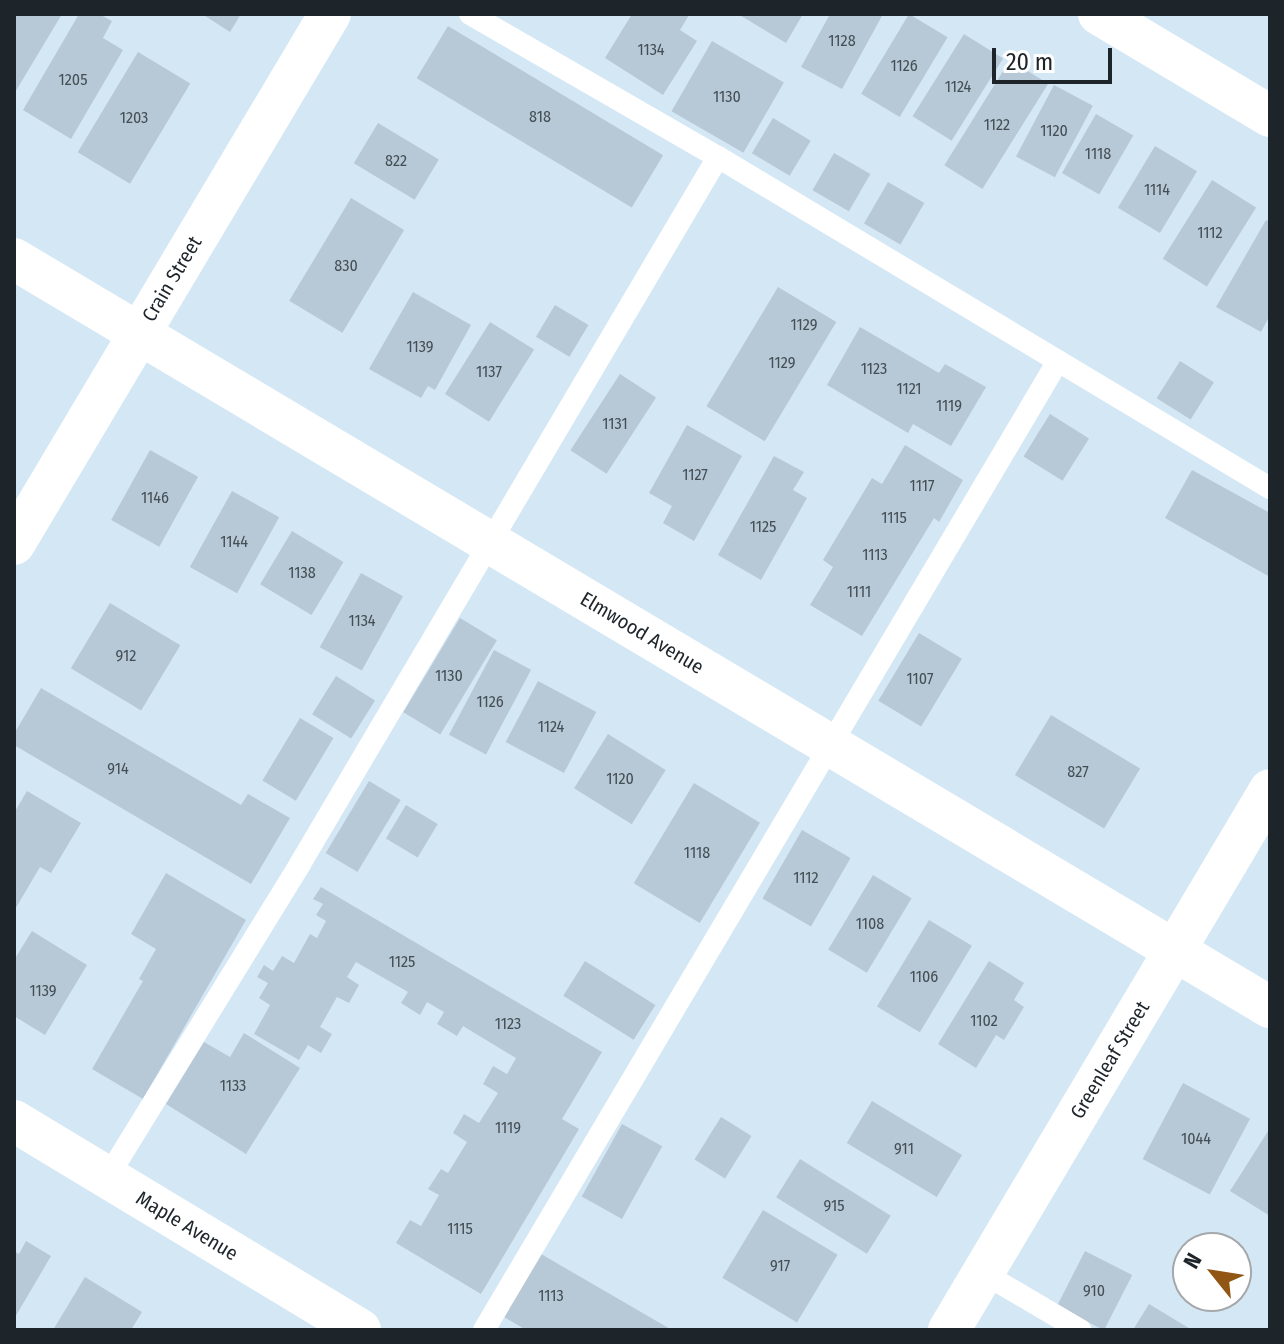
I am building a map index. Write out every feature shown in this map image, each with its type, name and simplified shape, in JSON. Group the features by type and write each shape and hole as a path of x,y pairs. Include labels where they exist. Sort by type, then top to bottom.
{"street":[{"name":"Crain Street","path":"14,544 330,14"},
{"path":"1099,14 1270,116"},
{"name":"Elmwood Avenue","path":"14,259 1270,1007"},
{"name":"Greenleaf Street","path":"949,1330 1270,790"},
{"name":"Maple Avenue","path":"14,1121 360,1330"}],"lane":[{"path":"470,14 718,157 1270,488"},
{"path":"107,1178 300,864 718,157"},
{"path":"484,1330 1058,361"},
{"path":"983,1273 1080,1330"}],"building":[{"path":"14,14 62,14 14,94"},
{"path":"79,14 99,14 112,21 103,38 123,50 71,139 23,110"},
{"path":"202,14 241,14 230,32"},
{"path":"632,14 689,15 680,30 697,41 663,95 605,58"},
{"path":"738,14 803,14 786,43"},
{"path":"830,14 883,14 842,89 801,67"},
{"path":"909,14 948,37 900,117 861,94"},
{"path":"448,26 663,155 632,208 417,78"},
{"path":"964,34 1003,58 952,141 913,116"},
{"path":"712,41 784,82 743,153 672,111"},
{"path":"138,52 190,83 130,184 78,152"},
{"path":"1010,60 1048,84 982,189 944,165"},
{"path":"1054,85 1093,106 1055,177 1016,157"},
{"path":"1096,114 1133,136 1099,194 1062,173"},
{"path":"773,118 811,141 790,176 752,153"},
{"path":"378,123 439,160 415,200 354,163"},
{"path":"1155,146 1197,171 1160,233 1118,208"},
{"path":"834,153 870,174 849,211 812,190"},
{"path":"1212,180 1256,208 1207,286 1163,259"},
{"path":"888,182 924,203 900,245 864,224"},
{"path":"351,198 404,230 342,333 289,301"},
{"path":"1266,220 1270,222 1270,315 1261,332 1216,307"},
{"path":"778,287 836,322 765,441 706,406"},
{"path":"413,292 471,325 435,390 428,386 421,398 369,369"},
{"path":"555,305 588,325 569,357 536,337"},
{"path":"490,322 534,350 489,422 445,394"},
{"path":"860,327 939,373 945,364 986,387 951,446 913,424 908,433 827,385"},
{"path":"1180,361 1214,382 1191,420 1157,398"},
{"path":"620,374 656,397 607,474 570,450"},
{"path":"1050,414 1089,438 1063,481 1024,456"},
{"path":"687,425 742,456 694,541 663,523 672,506 649,493"},
{"path":"905,445 963,480 939,522 934,518 862,636 810,605 833,567 823,560 872,478 882,484"},
{"path":"150,450 198,477 159,547 111,520"},
{"path":"774,456 804,472 793,490 807,498 761,580 718,555"},
{"path":"1192,470 1270,513 1270,577 1165,518"},
{"path":"232,491 279,517 237,593 190,567"},
{"path":"292,531 343,562 311,615 260,584"},
{"path":"361,573 403,596 362,671 320,647"},
{"path":"110,603 180,645 141,710 71,668"},
{"path":"460,618 497,640 440,734 403,712"},
{"path":"919,633 962,659 921,726 878,701"},
{"path":"494,650 531,670 486,754 449,735"},
{"path":"336,676 375,700 351,739 312,714"},
{"path":"538,681 596,712 564,773 506,742"},
{"path":"41,688 241,805 248,794 290,818 251,884 14,745 14,734"},
{"path":"1051,715 1140,769 1104,829 1015,775"},
{"path":"300,718 333,738 296,801 262,781"},
{"path":"608,734 666,770 632,824 574,788"},
{"path":"369,781 401,800 357,872 326,853"},
{"path":"694,783 760,823 700,923 634,883"},
{"path":"27,791 81,823 51,873 40,867 14,911 14,813"},
{"path":"406,805 438,824 418,857 386,838"},
{"path":"802,830 850,858 811,926 762,898"},
{"path":"166,873 246,920 143,1099 92,1069 143,981 139,979 156,949 131,934"},
{"path":"873,875 912,898 867,973 828,950"},
{"path":"321,887 602,1052 562,1119 579,1129 481,1294 396,1243 410,1220 421,1226 439,1195 428,1189 441,1169 448,1173 467,1142 453,1133 464,1114 479,1123 498,1093 483,1084 493,1066 507,1074 516,1058 463,1026 457,1036 437,1024 444,1012 427,1002 420,1015 401,1003 408,992 356,962 347,977 359,985 349,1003 337,997 320,1027 332,1034 321,1053 308,1045 299,1060 254,1034 270,1005 259,998 268,983 257,977 264,965 273,971 282,956 294,963 310,934 317,938 326,921 316,915 323,904 313,899"},
{"path":"929,920 972,946 920,1032 877,1007"},
{"path":"32,931 87,965 45,1035 14,1016 14,960"},
{"path":"585,961 655,1005 634,1040 563,996"},
{"path":"989,961 1024,983 1014,1000 1024,1007 1004,1040 996,1035 976,1068 938,1044"},
{"path":"244,1033 300,1068 246,1154 166,1104 204,1042 230,1057"},
{"path":"1183,1083 1250,1119 1210,1195 1143,1159"},
{"path":"872,1101 962,1155 937,1197 847,1143"},
{"path":"721,1117 752,1136 725,1178 695,1159"},
{"path":"622,1124 662,1146 622,1219 582,1197"},
{"path":"1270,1128 1270,1216 1230,1191"},
{"path":"800,1159 891,1216 867,1254 776,1197"},
{"path":"763,1210 838,1255 797,1323 722,1278"},
{"path":"26,1241 51,1256 14,1319 14,1251 19,1254"},
{"path":"1085,1251 1132,1275 1104,1330 1057,1306"},
{"path":"541,1254 672,1330 526,1330 504,1317"},
{"path":"85,1277 142,1312 131,1330 53,1330"},
{"path":"1149,1304 1192,1330 1133,1330"}]}
